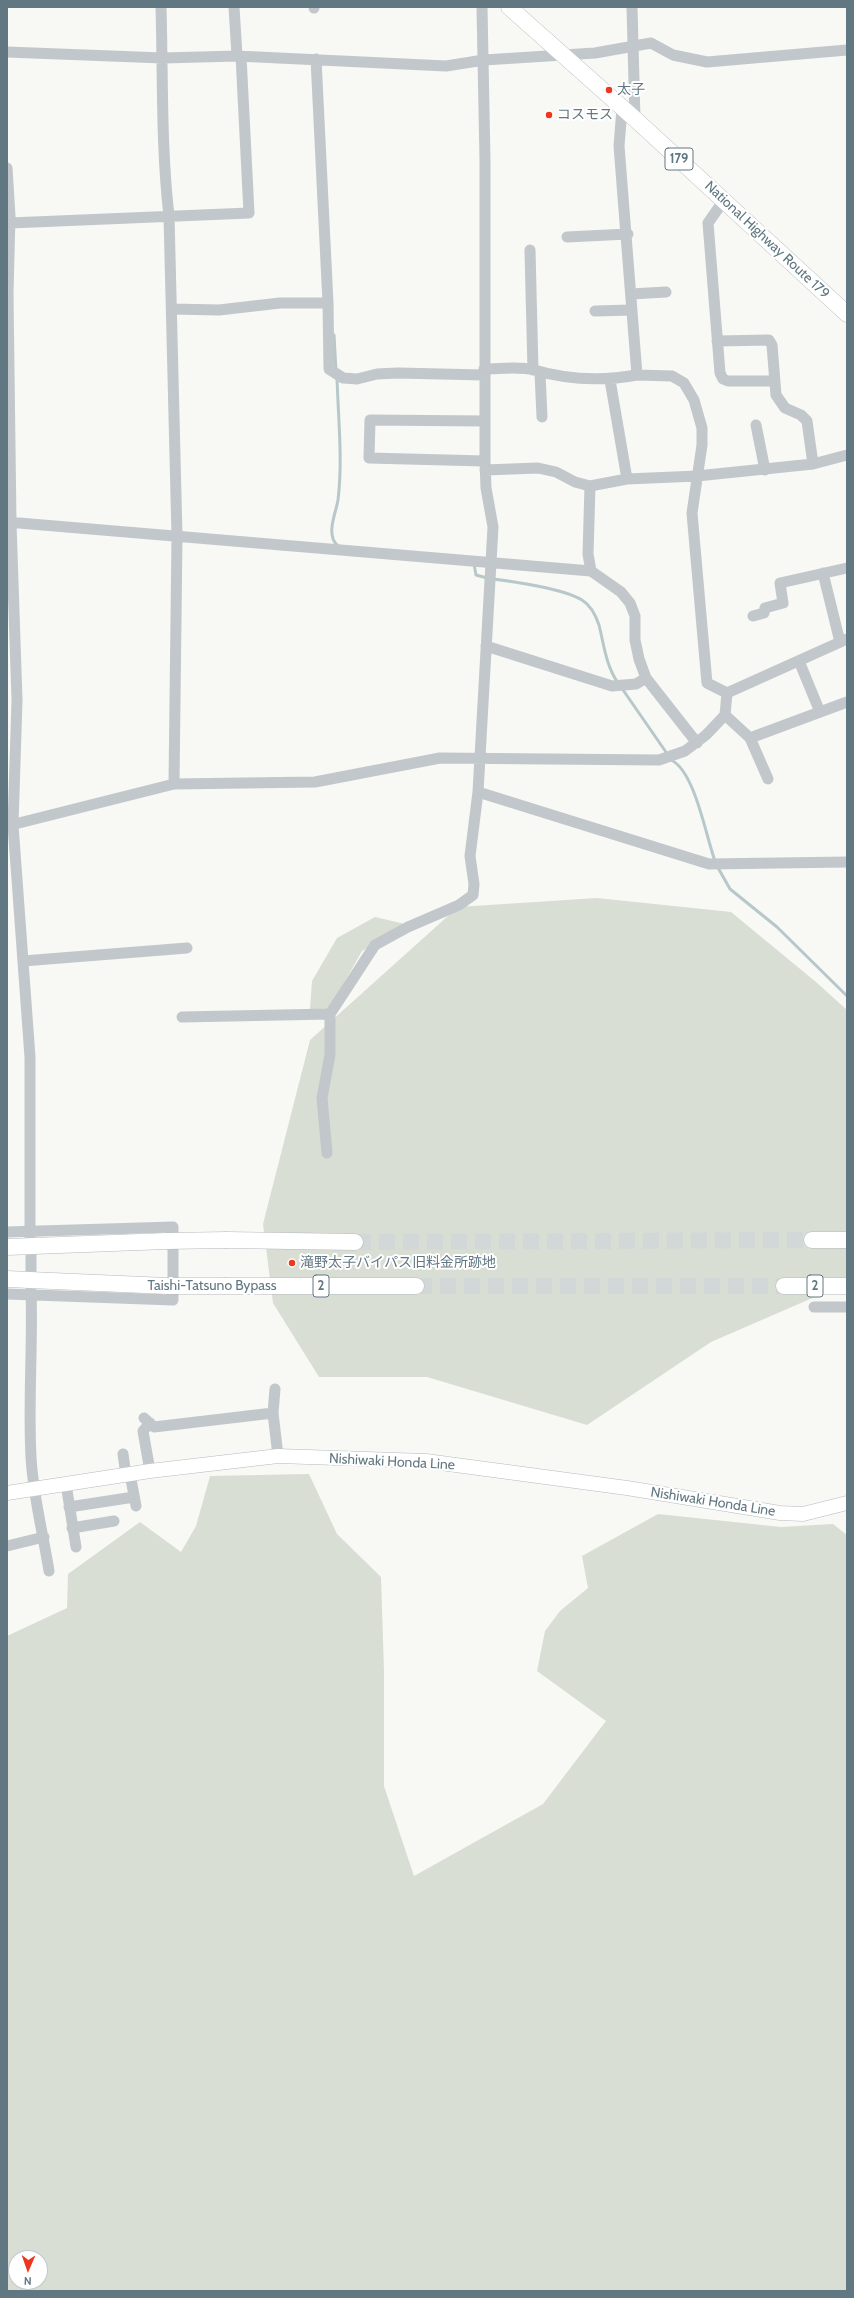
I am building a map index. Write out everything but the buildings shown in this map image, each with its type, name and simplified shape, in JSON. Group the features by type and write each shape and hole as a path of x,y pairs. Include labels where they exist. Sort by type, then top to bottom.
{"highway":[{"name":"National Highway Route 179","path":"509,7 560,54 635,119 847,314"},
{"path":"7,1247 228,1240 355,1242"},
{"path":"812,1240 847,1240"},
{"name":"Taishi-Tatsuno Bypass","path":"7,1279 166,1286 416,1286"},
{"name":"2","path":"784,1286 847,1286"}],"main road":[{"name":"Nishiwaki Honda Line","path":"7,1493 128,1474 278,1456 426,1460 627,1488 780,1513 803,1514 847,1503"}],"street":[{"path":"161,7 163,58 162,98 169,216 172,309 177,536 174,784"},
{"path":"9,218 169,216 249,213 239,56 234,7"},
{"path":"327,1153 322,1098 330,1055 330,1014 375,945 408,927 459,905 473,895 474,884 470,856 478,792 492,527 486,488 485,466 484,60 482,7"},
{"path":"632,7 635,119"},
{"path":"7,52 163,58 239,56 446,66 484,60 560,54 595,53 633,44 651,43 673,55 720,62 847,50"},
{"path":"316,59 328,303 329,369 343,378 357,379 377,374 398,373 536,371 610,380 637,375 672,376 684,383 694,400 702,428 702,445 692,513 707,683 727,693"},
{"path":"622,109 619,146 628,234 631,310 637,375"},
{"path":"7,168 9,218 9,522 12,700 10,825 23,961 30,1057 30,1234"},
{"path":"724,200 708,224 720,373 723,379 728,381 774,381"},
{"path":"567,237 628,234"},
{"path":"530,250 536,371 542,417"},
{"path":"630,294 666,292"},
{"path":"172,309 219,310 280,303 328,303"},
{"path":"595,311 631,310"},
{"path":"718,341 769,340 772,345 776,394 782,405 807,421 813,464"},
{"path":"610,380 627,479"},
{"path":"485,421 370,420 368,458 538,468 556,472 575,482 590,486 627,479 697,476 765,470 813,464 847,455"},
{"path":"756,425 765,470"},
{"path":"590,486 588,554 591,571"},
{"path":"9,522 591,571 621,592 630,603 635,616 635,640 639,659 646,678 696,743"},
{"path":"753,616 764,613 764,608 783,603 780,583 847,568"},
{"path":"727,693 844,641 823,573"},
{"path":"486,646 612,686 636,684 646,678"},
{"path":"799,660 820,712"},
{"path":"10,825 174,784 315,782 440,758 659,760 685,751 706,736 725,715 727,693"},
{"path":"750,738 847,702"},
{"path":"725,715 750,738 768,779"},
{"path":"478,792 709,864 847,862"},
{"path":"23,961 187,948"},
{"path":"182,1016 330,1014"},
{"path":"7,1232 30,1234 173,1227 173,1300 32,1292 7,1294"},
{"path":"31,1253 31,1273"},
{"path":"32,1292 29,1370 31,1456 34,1488 49,1571"},
{"path":"814,1307 847,1307"},
{"path":"275,1389 273,1413 278,1456"},
{"path":"150,1471 143,1431 147,1421 154,1427 273,1413"},
{"path":"69,1507 135,1502 123,1454"},
{"path":"66,1484 76,1547"},
{"path":"72,1528 114,1521"},
{"path":"7,1546 44,1537"}],"shaded area":[{"path":"597,898 731,912 816,982 847,1010 847,1283 711,1342 587,1425 427,1377 319,1377 273,1303 263,1224 310,1040 458,907"},
{"path":"375,917 405,924 362,951 328,1011 310,1009 312,981 337,938"},
{"path":"309,1474 337,1534 381,1577 384,1671 384,1786 414,1876 543,1804 606,1721 537,1671 545,1631 560,1611 588,1588 582,1556 658,1514 781,1527 833,1524 847,1535 847,2291 7,2291 7,1636 67,1608 68,1574 140,1522 181,1552 196,1526 210,1476"}],"waterway":[{"path":"334,335 336,371"},
{"path":"337,377 340,469 338,500 332,524 332,536 338,546"},
{"path":"474,564 476,575 487,578"},
{"path":"493,579 551,589 563,592 585,602 598,622 608,662 618,683"},
{"path":"621,687 668,755"},
{"path":"671,760 687,777 693,790 715,861"},
{"path":"717,866 730,889 777,927 847,996"}],"tunnel":[{"path":"355,1242 812,1240"},
{"path":"416,1286 784,1286"}],"place":[{"name":"太子","path":"609,90"},
{"name":"コスモス","path":"549,115"},
{"name":"滝野太子バイパス旧料金所跡地","path":"292,1263"}]}
